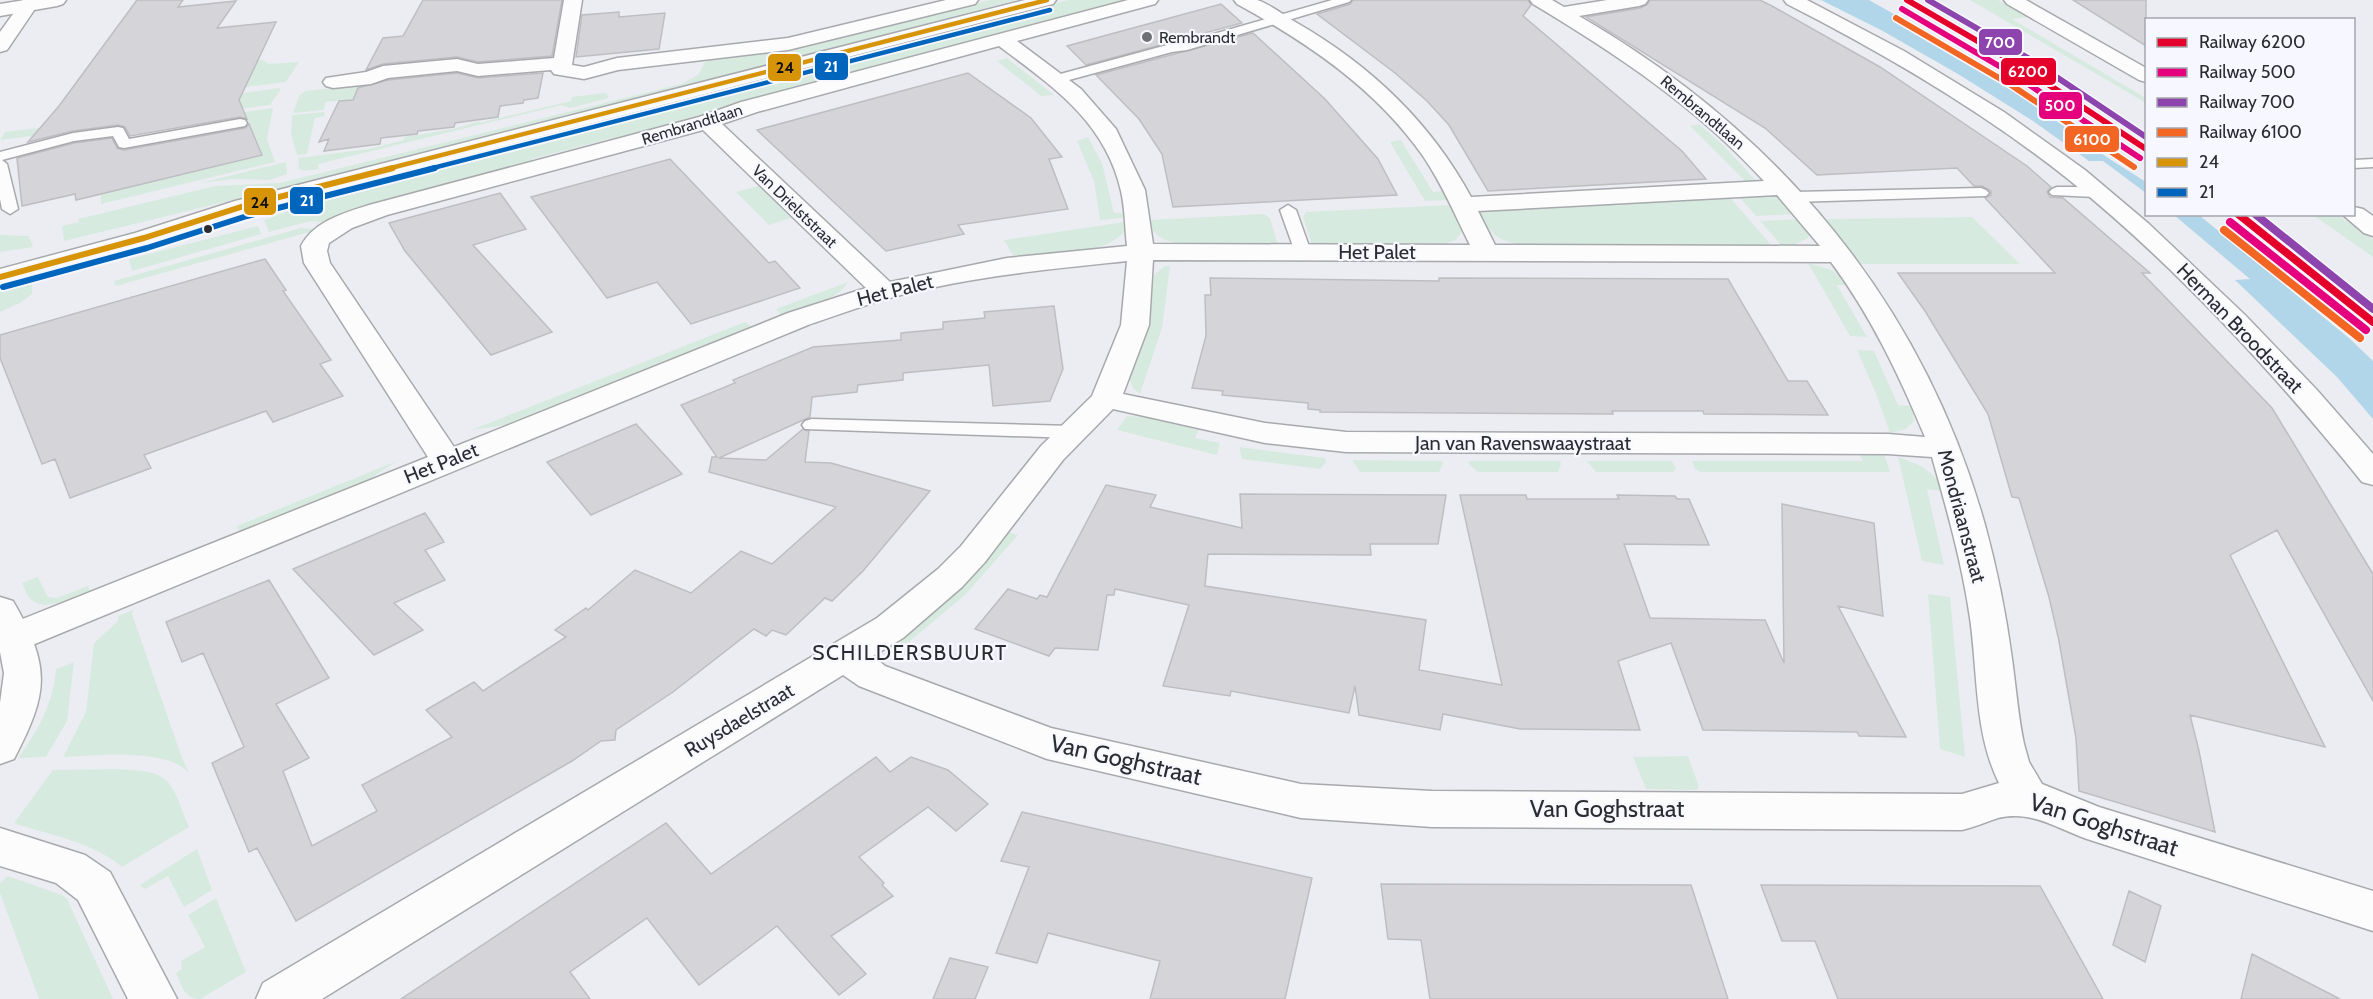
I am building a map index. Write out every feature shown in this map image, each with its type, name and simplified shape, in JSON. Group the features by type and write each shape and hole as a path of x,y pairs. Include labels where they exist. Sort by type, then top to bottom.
{"street":[{"path":"0,10 57,0"},
{"path":"573,0 561,70 584,73 617,64 788,45 969,0"},
{"path":"0,260 137,227 244,206 1047,0"},
{"name":"Rembrandtlaan","path":"447,460 317,263 315,243 333,229 352,219 378,210 706,122 749,107 1149,0"},
{"path":"1243,0 1279,19 1336,57 1372,85 1396,109 1431,151 1463,205 1486,252"},
{"name":"Rembrandtlaan","path":"1539,0 1617,45 1685,93 1753,154 1790,192 1841,254"},
{"path":"1563,13 1638,0"},
{"name":"Herman Broodstraat","path":"1793,0 1889,50 1953,89 2059,161 2163,249 2272,356 2373,475"},
{"path":"2013,0 2145,75"},
{"path":"0,46 30,3"},
{"name":"Ruysdaelstraat","path":"280,999 890,628 950,578 974,554 1052,453 1106,399 1135,325 1141,252 1133,190 1119,156 1093,112 1058,79 1003,40"},
{"path":"333,82 371,78 383,72 457,65 478,70 563,63"},
{"name":"Van Drielststraat","path":"706,122 884,291"},
{"path":"1463,205 1790,192"},
{"path":"0,277 144,238 244,206"},
{"path":"2355,215 2373,228"},
{"name":"Het Palet","path":"6,624 447,460 798,319 884,291 1007,266 1141,252 1841,254"},
{"name":"Mondriaanstraat","path":"1841,254 1903,354 1922,393 1958,483 1986,606 2005,748 2028,798"},
{"name":"Jan van Ravenswaaystraat","path":"1106,399 1265,433 1346,442 1888,444 1945,448"},
{"path":"0,748 13,724 20,699 22,663 6,624"},
{"name":"Van Goghstraat","path":"845,656 872,676 1047,743 1301,801 1421,809 1962,812 1976,810 1995,801 2028,798 2060,806 2088,821 2373,911"},
{"path":"0,847 70,868 94,886 153,999"}],"lane":[{"path":"1058,79 1345,0"},
{"path":"0,156 74,137 118,131 124,144 240,123"},
{"path":"2355,164 2373,163"},
{"path":"0,164 10,209"},
{"path":"1790,192 1981,193"},
{"path":"2057,192 2096,192"},
{"path":"1288,210 1303,252"},
{"path":"812,425 1072,432"}],"green space":[{"path":"989,0 1017,0 542,125 64,241 62,226 79,222 78,219 215,186 280,183 681,84 698,75 705,62 715,58 820,43"},
{"path":"1068,0 1124,0 1017,28 1020,31 969,44 965,42 789,88 792,91 616,141 612,138 532,159 534,163 328,223 311,221 269,232 264,220 338,192"},
{"path":"1970,0 1998,0 2029,17 2012,19 2145,97 2145,102"},
{"path":"1007,58 1054,95 1041,96 997,61"},
{"path":"263,60 269,64 299,62 286,82 246,87 249,61"},
{"path":"369,84 362,99 325,102 324,110 293,113 299,96 305,91"},
{"path":"281,89 270,105 0,140 5,132 180,111 241,96 243,93"},
{"path":"605,93 609,96 606,99 570,108 562,105 318,164 319,169 304,171 299,169 298,158 369,149 404,140 404,137 453,129 571,101 572,97"},
{"path":"273,108 267,139 275,162 101,204 101,194 263,155 254,133 244,135 240,122 245,112"},
{"path":"324,112 325,116 315,118 307,154 297,155 291,135 292,115"},
{"path":"1699,124 1724,146 1759,184 1748,184 1690,126"},
{"path":"1088,137 1102,163 1114,213 1124,213 1124,218 1100,220 1094,181 1077,141"},
{"path":"1401,140 1433,192 1443,191 1448,200 1425,201 1390,142"},
{"path":"286,162 287,174 270,180 234,179 200,183"},
{"path":"759,186 791,218 769,225 736,192"},
{"path":"1779,193 1796,214 1756,216 1737,195"},
{"path":"1728,195 1772,246 1524,245 1506,241 1494,234 1477,209"},
{"path":"1450,205 1462,231 1456,240 1441,245 1312,245 1303,217 1306,212"},
{"path":"1264,214 1270,218 1278,245 1203,246 1174,243 1158,236 1152,229 1150,220"},
{"path":"2314,216 2339,216 2373,239 2373,257"},
{"path":"1972,217 2020,264 1860,264 1826,219"},
{"path":"1799,219 1809,232 1808,238 1794,245 1782,246 1760,221"},
{"path":"1125,222 1125,230 1117,239 1105,245 1074,252 1014,257 1004,240"},
{"path":"258,226 261,234 132,271 129,259"},
{"path":"301,228 317,229 311,233 116,286 114,281"},
{"path":"0,235 29,236 33,247 0,252"},
{"path":"1808,263 1832,270 1849,285 1837,285 1867,337 1850,336"},
{"path":"1165,266 1170,266 1162,328 1140,394 1133,388 1129,377 1150,302 1154,275"},
{"path":"32,273 32,294 20,303 0,312 0,285"},
{"path":"848,282 835,295 818,304 782,316 776,309"},
{"path":"745,322 752,327 507,425 471,430"},
{"path":"1857,350 1874,351 1898,405 1912,406 1914,421 1906,429 1890,433"},
{"path":"1127,416 1144,417 1199,430 1195,438 1220,443 1217,455 1117,430"},
{"path":"1239,447 1325,458 1326,462 1320,469 1242,459"},
{"path":"1859,454 1884,454 1890,472 1700,472 1695,469 1692,461 1863,461"},
{"path":"1898,457 1925,469 1935,478 1942,491 1927,489 1944,565 1922,561"},
{"path":"1352,460 1442,461 1443,464 1439,472 1360,472"},
{"path":"397,461 367,481 240,532 237,526"},
{"path":"1469,461 1560,461 1561,464 1558,472 1478,472 1469,464"},
{"path":"1587,461 1672,461 1676,469 1673,472 1596,472"},
{"path":"1008,532 1018,535 965,595 887,660 885,652 887,646 975,573"},
{"path":"38,577 48,597 57,598 88,586 90,592 49,605 34,602 28,596 22,583"},
{"path":"1928,594 1950,597 1965,757 1940,749"},
{"path":"133,610 132,614 189,773 179,765 165,759 148,756 63,757 86,712 94,643 118,621 118,616"},
{"path":"74,662 67,721 46,757 18,758 44,716 52,694 56,669"},
{"path":"1688,756 1699,787 1697,790 1646,789 1633,757"},
{"path":"115,769 148,772 166,780 177,797 189,827 122,867 98,851 84,845 14,823 53,770"},
{"path":"197,849 212,890 184,907 168,876 145,889 140,885 135,888"},
{"path":"8,876 62,895 67,899 113,999 39,999 0,893 0,883"},
{"path":"216,898 246,972 200,999 190,997 184,991 176,973 182,969 181,961 205,947 188,915"}],"water":[{"path":"1821,0 1869,0 1956,49 2108,158 2145,181 2145,192 2103,161 2089,161 2033,121 1958,74 1881,30"},
{"path":"2175,216 2200,216 2350,339 2373,361 2373,419 2337,377 2235,280 2250,279"}],"building":[{"path":"137,0 183,0 178,7 236,1 217,28 276,22 239,100 247,119 240,117 130,136 125,127 118,125 73,131 28,142 59,106"},
{"path":"423,0 562,0 552,56 478,62 457,57 383,64 366,70 383,38 403,36"},
{"path":"1353,0 1528,0 1531,5 1523,16 1682,151 1706,179 1488,191 1449,125 1427,101 1395,73 1317,14 1350,4"},
{"path":"1650,0 1760,0 1772,6 1880,67 2027,166 2051,187 2047,192 2050,197 2063,198 2150,273 2142,273 2272,408 2373,574 2373,701 2277,530 2230,555 2325,747 2190,715 2215,832 2079,791 2076,738 2059,641 2049,597 2019,498 2012,497 1988,414 1925,311 1898,273 2055,273 1985,198 1991,195 1991,191 1982,186 1974,186 1957,168 1817,175 1765,128 1586,17 1640,8 1647,5"},
{"path":"2073,0 2146,0 2145,45"},
{"name":"Rembrandt","path":"1221,4 1242,23 1086,65 1067,46"},
{"path":"619,12 619,17 665,13 659,49 576,57 582,15"},
{"path":"1253,33 1325,99 1378,159 1397,195 1173,207 1162,154 1139,119 1096,75"},
{"path":"457,73 478,78 543,73 538,98 524,100 523,103 500,106 498,117 455,123 454,127 418,131 417,134 381,138 380,144 324,151 329,139 319,142 339,101 353,100 358,88 388,80"},
{"path":"968,73 1031,118 1062,157 1049,159 1068,209 958,225 964,234 886,251 757,130"},
{"path":"249,124 262,155 76,200 75,194 22,206 17,158 74,143 112,138 117,148 124,150 245,128"},
{"path":"670,159 769,263 775,261 800,288 691,324 657,282 607,298 531,197"},
{"path":"500,193 526,229 473,245 552,332 491,355 405,251 389,223"},
{"path":"265,259 286,290 283,291 331,360 320,364 343,396 273,422 266,411 144,455 151,468 70,498 55,459 42,464 0,358 0,335"},
{"path":"1210,278 1439,281 1439,278 1728,279 1788,381 1807,381 1828,415 1704,414 1703,411 1612,411 1613,414 1320,412 1320,410 1308,409 1308,403 1222,395 1223,391 1192,388 1206,336 1205,295 1211,295"},
{"path":"1054,306 1063,369 1050,401 993,406 989,365 903,373 903,380 858,385 857,392 812,397 810,417 719,458 766,460 803,429 809,431 805,462 831,463 930,491 863,571 832,601 825,598 786,635 772,630 766,636 754,629 673,692 616,730 615,740 601,741 572,761 296,921 257,848 249,852 212,763 244,747 203,653 182,662 166,622 269,580 329,678 276,704 309,758 283,771 312,846 377,811 362,785 452,737 426,710 474,682 483,691 566,637 555,630 586,608 588,610 635,570 691,593 741,551 772,564 836,507 709,472 712,457 717,457 681,405 735,383 733,380 813,347 901,340 901,333 943,329 943,322 985,318 984,312"},
{"path":"636,424 682,474 591,515 547,462"},
{"path":"1106,485 1156,495 1150,507 1242,528 1240,494 1446,495 1438,544 1370,544 1371,555 1208,554 1205,586 1426,620 1419,670 1502,685 1460,495 1526,495 1527,499 1619,499 1617,495 1675,496 1677,499 1689,499 1709,545 1624,544 1650,618 1765,620 1784,663 1782,504 1874,523 1883,616 1838,606 1906,737 1859,736 1857,732 1703,730 1671,643 1618,661 1640,730 1520,729 1443,714 1440,730 1359,715 1355,686 1349,713 1231,691 1230,696 1163,686 1189,605 1115,589 1114,595 1107,595 1098,650 1055,648 1049,656 975,629 1008,589 1037,599 1040,595 1047,597"},
{"path":"425,513 444,542 425,550 445,580 394,603 423,630 374,655 293,569"},
{"path":"876,757 890,772 911,757 948,770 988,804 956,831 928,807 859,857 893,896 831,936 866,974 839,995 777,926 699,985 647,918 570,972 590,999 401,999 666,823 711,874"},
{"path":"1022,812 1312,878 1285,999 1150,999 1160,961 1048,933 1037,963 996,953 1029,867 1001,861"},
{"path":"1381,884 1691,885 1728,999 1430,999 1421,940 1388,939"},
{"path":"1761,885 2040,886 2103,999 1838,999 1815,941 1782,941"},
{"path":"2129,891 2161,906 2145,962 2113,945"},
{"path":"2252,954 2340,999 2241,999"},
{"path":"950,958 988,967 975,999 933,999"}],"rail line":[{"name":"6200","path":"1907,0 2022,67 2145,148"},
{"name":"700","path":"1928,0 2028,58 2145,136"},
{"name":"500","path":"1902,9 2016,76 2140,158"},
{"name":"6100","path":"1896,18 2011,85 2134,167"},
{"name":"6200","path":"2240,216 2373,322"},
{"name":"700","path":"2257,216 2373,309"},
{"name":"500","path":"2230,222 2366,330"},
{"name":"6100","path":"2224,230 2360,338"}],"transit line":[{"name":"24","path":"0,277 144,238 244,206 1047,0"},
{"name":"21","path":"3,287 147,248 247,216 1050,10"}],"place":[{"name":"Rembrandt","path":"1147,37"}],"district":[{"name":"SCHILDERSBUURT","path":"910,653"}]}
